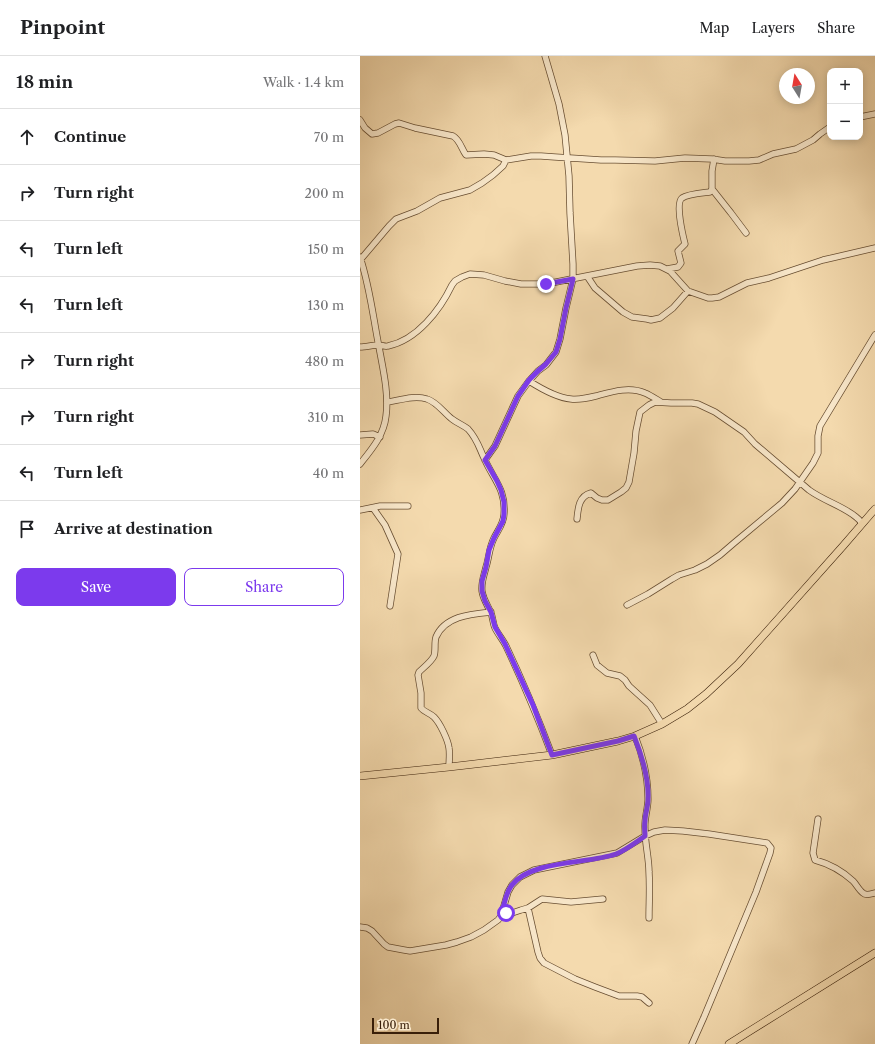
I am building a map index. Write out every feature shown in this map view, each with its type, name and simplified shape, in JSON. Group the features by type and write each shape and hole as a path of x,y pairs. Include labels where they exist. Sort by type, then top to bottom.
{"main road":[{"path":"360,776 552,755 618,741 662,724 687,709 706,694 738,664 875,509"},
{"path":"729,1044 875,953"}],"street":[{"path":"485,460 495,446 518,396 529,380 556,352 573,279 569,176 565,135 559,104 545,56"},
{"path":"863,116 875,114"},
{"path":"360,120 365,128 372,134 378,133 399,123 453,136 456,138 466,155 494,155 506,160 531,156 655,161 685,158 740,161 759,160 773,154 796,149 813,140 827,129"},
{"path":"360,464 380,437 386,417 388,402 374,316 360,258 396,219 417,211 440,198 470,190 493,175 503,166 506,160"},
{"path":"714,160 712,171 712,190 732,213 746,233"},
{"path":"667,269 678,266 681,263 678,251 685,244 679,211 680,200 688,196 710,192 712,190"},
{"path":"360,348 391,345 406,338 421,328 438,308 452,285 458,279 470,274 484,275 512,282 546,284 643,265 655,265 667,269 688,291 708,298 715,298 747,283 769,278 823,260 875,248"},
{"path":"587,276 595,288 623,312 632,317 647,320 660,318 673,308 688,291"},
{"path":"627,605 679,575 707,564 720,555 782,503 795,489 818,453 818,436 820,426 875,335"},
{"path":"529,380 560,397 571,399 583,399 610,393 635,390 645,393 662,403"},
{"path":"388,402 418,398 428,399 434,402 453,420 467,428 478,441 485,460 497,481 504,502 504,514 503,521 489,550 482,581 482,591 491,612 495,627 505,644 533,705 552,755"},
{"path":"577,519 578,506 588,493 591,493 602,500 608,500 626,488 629,482 640,412 655,402 698,404 715,412 744,432 755,444 817,496 857,517 862,524"},
{"path":"360,435 373,434 380,437"},
{"path":"360,510 380,506 408,506"},
{"path":"372,508 384,525 398,554 390,606"},
{"path":"449,767 449,749 443,733 433,717 421,708 421,693 418,675 434,656 435,640 439,631 452,620 474,614 491,612"},
{"path":"593,655 597,665 607,673 620,676 625,680 629,686 650,705 662,724"},
{"path":"634,736 640,751 646,775 648,798 648,807 644,821 649,873 649,918"},
{"path":"818,819 813,853 815,860 836,868 852,881 864,894 867,895 875,893"},
{"path":"360,927 367,928 372,931 388,947 410,951 457,942 471,937 494,924 498,920 512,885 520,877 534,870 617,853 645,836 654,832 665,830 683,831 767,843 771,848 770,853 756,892 692,1044"},
{"path":"502,911 512,913 528,908 542,899 571,902 603,899"},
{"path":"528,908 538,952 544,963 575,979 595,987 619,996 642,997 649,1003"}],"route":[{"path":"506,913 502,911 508,892 512,885 520,877 534,870 617,853 645,836 644,821 648,807 646,775 638,744 634,736 618,741 552,755 533,705 505,644 495,627 491,612 482,591 482,581 489,550 503,521 504,514 504,502 501,490 485,460 495,446 518,396 529,380 556,352 573,279 546,284"}]}
